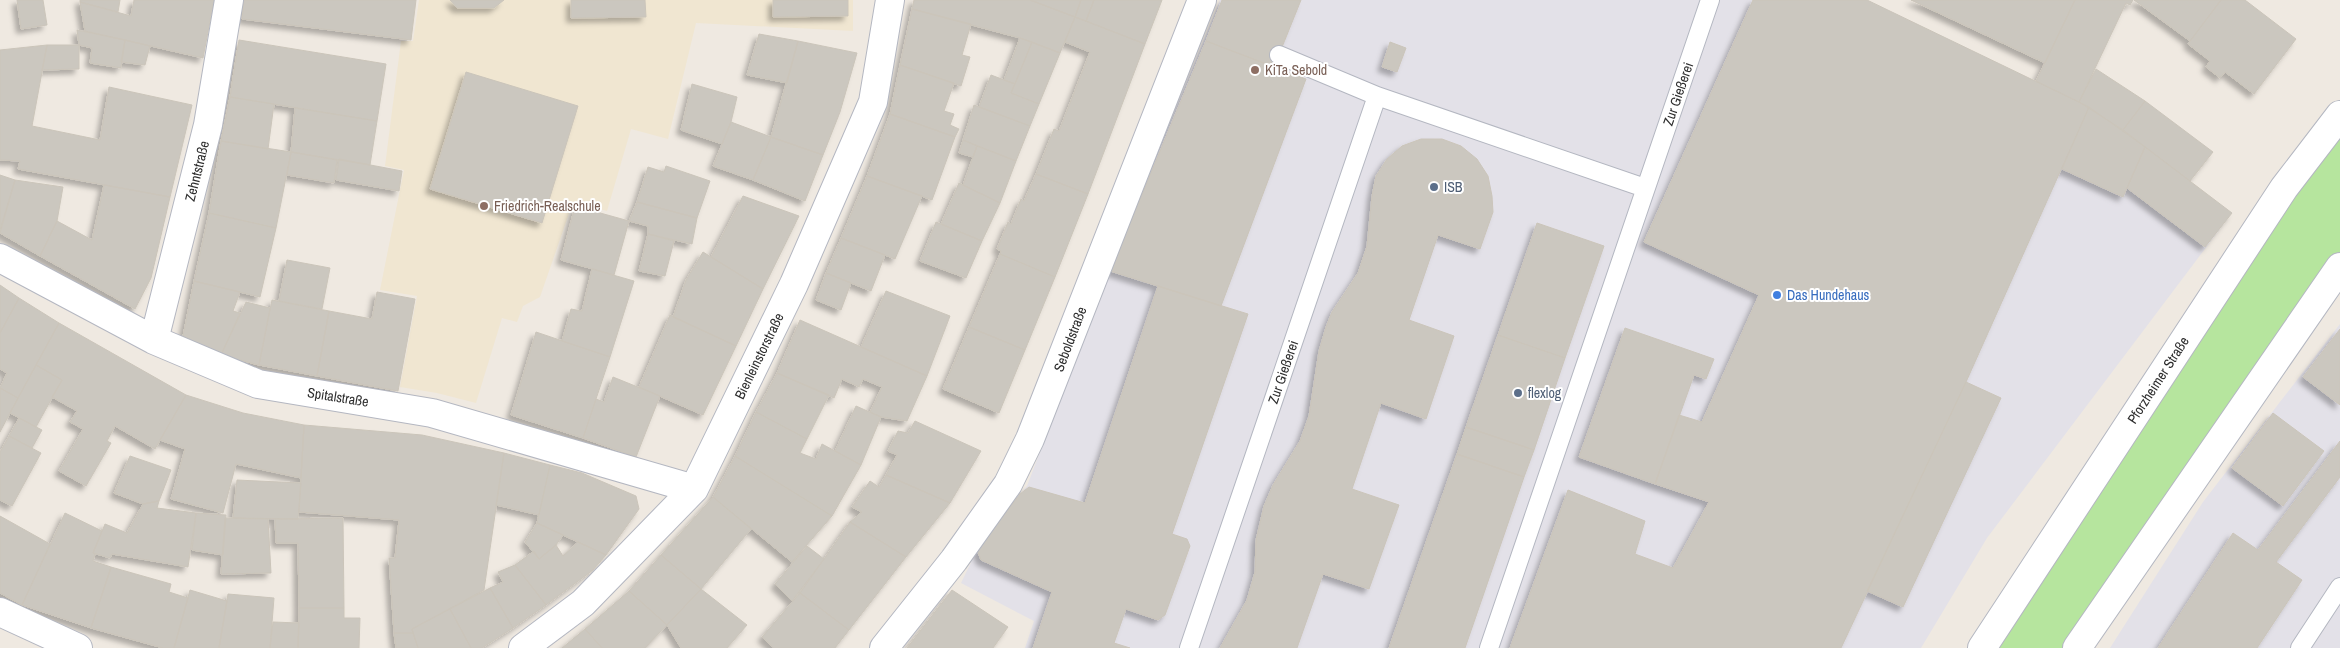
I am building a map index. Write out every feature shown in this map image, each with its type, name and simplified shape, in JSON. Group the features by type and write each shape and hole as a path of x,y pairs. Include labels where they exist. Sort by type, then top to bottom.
{"street":[{"name":"Zehntstraße","path":"154,340 208,125 229,0"},
{"name":"Bienleinstorstraße","path":"523,648 583,603 694,489 794,284 873,102 890,0"},
{"name":"Seboldstraße","path":"884,648 954,560 1012,477 1030,439 1202,0"},
{"name":"Pforzheimer Straße","path":"1982,648 2284,188 2340,115"},
{"name":"Spitalstraße","path":"0,258 154,340 258,384 432,413 694,489"},
{"path":"2077,648 2340,267"},
{"path":"0,612 78,648"}],"lane":[{"name":"Zur Gießerei","path":"1489,648 1710,0"},
{"path":"1279,55 1378,96 1645,188"},
{"name":"Zur Gießerei","path":"1189,648 1378,96"},
{"path":"2300,648 2340,586"}],"shaded area":[{"name":"Friedrich-Realschule","path":"419,0 853,0 853,31 696,23 668,139 631,129 607,211 573,202 540,297 523,306 517,322 502,318 476,403 437,393 400,387 417,296 380,290 404,170 385,166 401,41 413,41"},
{"path":"1220,0 1867,0 2089,107 2232,213 1987,538 1921,648 1025,648 1034,621 961,583 977,550 1027,486 1109,271"},
{"path":"2340,324 2340,648 2110,648 2203,502"}],"green space":[{"path":"2340,132 2340,254 2069,648 1990,648 2265,236"}],"building":[{"path":"17,0 43,0 47,25 21,29"},
{"path":"80,0 120,0 118,12 80,2"},
{"path":"134,0 214,0 203,58 85,31 80,2 131,16"},
{"path":"244,0 416,0 411,40 242,19"},
{"path":"450,0 504,0 494,8 457,8"},
{"path":"571,0 645,0 646,17 571,18"},
{"path":"773,0 848,0 848,16 773,17"},
{"path":"914,0 1030,0 1075,17 1060,53 1020,38 912,9"},
{"path":"1030,0 1081,0 1075,17"},
{"path":"1081,0 1094,0 1086,21 1075,17"},
{"path":"1094,0 1162,0 1145,44 1086,21"},
{"path":"1222,0 1301,0 1274,67 1206,41"},
{"path":"1753,0 1867,0 2089,107 1966,382 1841,648 1510,648 1568,490 1645,521 1635,554 1673,568 1709,502 1655,484 1679,415 1702,422 1759,295 1644,242"},
{"path":"1911,0 2075,0 2045,63"},
{"path":"2075,0 2133,0 2130,5 2126,3 2079,102 2036,81"},
{"path":"2134,0 2221,0 2190,41"},
{"path":"2221,0 2245,0 2296,39 2254,94 2225,72 2220,78 2206,67 2210,61 2188,44"},
{"path":"912,9 971,24 962,55 970,57 961,86 900,65"},
{"path":"1075,17 1145,44 1088,194 1036,174 1054,129 1059,131 1090,52 1065,42"},
{"path":"77,30 125,40 121,68 90,63 92,48 79,45"},
{"path":"759,34 798,41 787,83 747,75"},
{"path":"1020,38 1032,42 1015,84 1004,80"},
{"path":"125,40 150,46 145,65 121,62"},
{"path":"239,40 386,64 377,121 230,97"},
{"path":"798,41 857,53 840,112 823,155 771,137"},
{"path":"1206,41 1306,79 1221,306 1110,271"},
{"path":"1032,42 1060,53 1039,104 1011,93"},
{"path":"1390,42 1406,48 1397,72 1382,67"},
{"path":"47,45 32,126 100,140 109,87 192,105 170,197 18,169 20,161 0,160 0,50"},
{"path":"47,45 79,45 79,69 42,70"},
{"path":"900,65 954,83 944,111 954,114 950,125 959,129 955,137 890,114"},
{"path":"2096,69 2145,101 2123,130 2079,102"},
{"path":"466,72 578,106 542,223 430,189"},
{"path":"991,75 1015,84 1011,93 1039,104 1030,126 979,107"},
{"path":"692,84 737,97 731,122 722,144 681,130"},
{"path":"230,97 274,104 268,149 221,141"},
{"path":"2145,101 2213,152 2190,181 2123,130"},
{"path":"974,105 1030,126 1016,161 963,140"},
{"path":"2089,107 2145,147 2123,197 2062,169"},
{"path":"295,108 377,121 370,165 291,152"},
{"path":"890,114 955,137 932,200 867,176"},
{"path":"731,122 771,137 753,180 713,166"},
{"path":"771,137 823,155 805,201 753,180"},
{"path":"1421,139 1442,139 1461,146 1477,159 1488,176 1493,212 1480,249 1438,235 1409,320 1454,336 1426,419 1381,403 1352,489 1399,505 1369,589 1323,574 1297,648 1220,648 1247,600 1255,572 1256,540 1264,506 1273,485 1300,441 1309,416 1319,351 1326,327 1332,312 1358,273 1367,246 1376,176 1387,159 1402,146"},
{"path":"963,140 977,146 973,157 959,153"},
{"path":"221,141 291,152 276,228 209,213"},
{"path":"977,146 1016,161 1000,203 963,185"},
{"path":"2145,147 2232,213 2205,247 2127,188"},
{"path":"291,152 337,160 334,183 287,175"},
{"path":"339,159 402,171 399,191 336,180"},
{"path":"666,166 710,181 697,218 637,202 648,167 664,172"},
{"path":"1036,174 1088,194 1055,277 1000,254 1001,251 997,249 1008,222 1011,224 1021,199 1024,201"},
{"path":"0,175 15,180 0,230"},
{"path":"867,176 922,196 895,259 841,238"},
{"path":"15,180 63,187 57,221 40,256 0,233"},
{"path":"959,183 1000,203 982,241 941,224"},
{"path":"104,185 170,197 151,278 135,309 40,256 57,221 92,240"},
{"path":"743,196 799,216 763,289 711,257"},
{"path":"637,202 697,218 692,244 648,234 648,226 629,221"},
{"path":"575,206 629,221 614,275 561,260"},
{"path":"209,213 276,228 260,297 194,281"},
{"path":"936,222 982,241 966,278 920,261"},
{"path":"1537,223 1604,246 1565,358 1498,335"},
{"path":"648,234 674,241 665,276 639,271"},
{"path":"841,238 885,255 871,291 826,273"},
{"path":"703,252 763,289 736,346 673,317 686,280"},
{"path":"1000,254 1055,277 1025,350 969,327"},
{"path":"287,260 330,268 322,309 279,301"},
{"path":"592,269 634,281 610,357 562,341 571,309 582,311"},
{"path":"826,273 851,283 841,310 816,300"},
{"path":"194,281 240,292 233,311 240,313 221,355 183,336"},
{"path":"0,285 19,298 0,333"},
{"path":"1158,286 1248,314 1172,534 1187,539 1190,546 1165,615 1158,620 1126,609 1114,643 1130,648 1033,648 1052,592 981,560 977,550 1020,494 1029,487 1085,503"},
{"path":"886,291 950,316 927,376 861,347"},
{"path":"377,292 415,299 398,391 317,376 329,311 372,319"},
{"path":"19,298 59,323 18,398 0,388 7,373 0,369 0,333"},
{"path":"272,300 329,311 317,376 259,365"},
{"path":"246,302 270,308 259,365 221,355"},
{"path":"670,315 736,346 703,415 639,387"},
{"path":"800,320 927,376 907,421 881,417 870,412 882,387 863,379 859,387 842,379 834,398 777,373"},
{"path":"59,323 186,395 155,449 115,426 107,441 111,443 86,486 59,471 83,429 70,422 77,411 52,397 62,380 36,365"},
{"path":"969,327 1025,350 999,413 943,389"},
{"path":"1625,328 1714,359 1706,379 1694,375 1655,484 1579,457"},
{"path":"2340,329 2340,405 2303,377"},
{"path":"536,332 610,357 583,438 511,415"},
{"path":"1498,335 1565,358 1534,450 1466,427"},
{"path":"36,365 62,380 36,427 10,413"},
{"path":"777,373 829,395 807,439 756,412"},
{"path":"613,377 660,396 636,457 583,438 596,399 604,402"},
{"path":"1966,382 2001,398 1903,607 1867,591"},
{"path":"0,388 18,398 0,432"},
{"path":"186,395 243,413 304,425 301,478 236,464 223,513 171,499 185,449 160,440"},
{"path":"856,406 881,417 861,465 835,451"},
{"path":"756,412 807,439 800,453 816,459 822,444 861,465 832,516 735,456"},
{"path":"2273,413 2324,451 2283,506 2232,468"},
{"path":"19,418 42,430 32,448 9,436"},
{"path":"915,421 981,451 950,503 886,475 897,455 888,451 898,431 908,433"},
{"path":"304,425 422,435 504,453 484,590 412,629 413,633 394,633 389,558 395,558 399,520 299,512"},
{"path":"1466,427 1534,450 1524,477 1457,454"},
{"path":"9,436 41,453 12,506 0,500 0,452"},
{"path":"2340,441 2340,477 2276,562 2302,580 2257,648 2158,648 2233,533 2258,550"},
{"path":"504,453 550,465 539,515 496,505"},
{"path":"1457,454 1524,477 1465,648 1389,648"},
{"path":"130,456 171,470 159,501 143,504 114,493"},
{"path":"735,456 832,516 792,562 713,497"},
{"path":"550,465 582,473 636,496 639,509 606,555 537,523"},
{"path":"886,475 950,503 906,557 850,522 862,512 852,507 870,481 879,487"},
{"path":"237,480 301,483 298,519 233,518"},
{"path":"713,497 751,529 701,589 661,555"},
{"path":"159,501 157,508 196,513 188,567 112,554 110,558 93,553 105,524 127,533 143,504"},
{"path":"65,513 102,531 93,553 95,554 93,561 111,567 91,628 22,605"},
{"path":"196,513 226,515 223,555 192,550"},
{"path":"0,516 50,544 22,605 0,593"},
{"path":"225,518 268,519 271,573 221,574"},
{"path":"343,518 344,608 299,608 298,543 276,543 275,519"},
{"path":"850,522 906,557 849,630 800,593"},
{"path":"537,523 563,535 556,545 539,559 525,542"},
{"path":"578,542 606,555 593,570 546,605 515,565 534,551 539,559 556,545 563,556"},
{"path":"807,546 824,559 792,601 775,584"},
{"path":"661,555 701,589 667,625 629,591"},
{"path":"515,565 546,605 513,628 490,588 503,582 498,572"},
{"path":"111,567 171,584 169,592 188,598 174,648 163,648 91,628"},
{"path":"490,588 513,628 482,648 471,648 450,609"},
{"path":"701,589 747,625 727,648 681,648 667,625"},
{"path":"190,590 227,601 219,648 174,648"},
{"path":"952,590 1008,627 993,648 907,648"},
{"path":"629,591 667,625 645,648 602,648 585,629"},
{"path":"800,593 849,630 835,648 774,648 762,637"},
{"path":"228,594 274,598 270,648 219,648"},
{"path":"299,608 344,608 344,618 360,618 359,648 298,648"},
{"path":"450,609 471,648 418,648 412,629"},
{"path":"273,622 299,623 298,648 270,648"},
{"path":"585,629 602,648 562,648"},
{"path":"394,633 413,633 418,648 396,648"}],"place":[{"name":"KiTa Sebold","path":"1255,70"},
{"name":"ISB","path":"1434,187"},
{"name":"Friedrich-Realschule","path":"484,206"},
{"name":"Das Hundehaus","path":"1777,295"},
{"name":"flexlog","path":"1518,393"}]}
